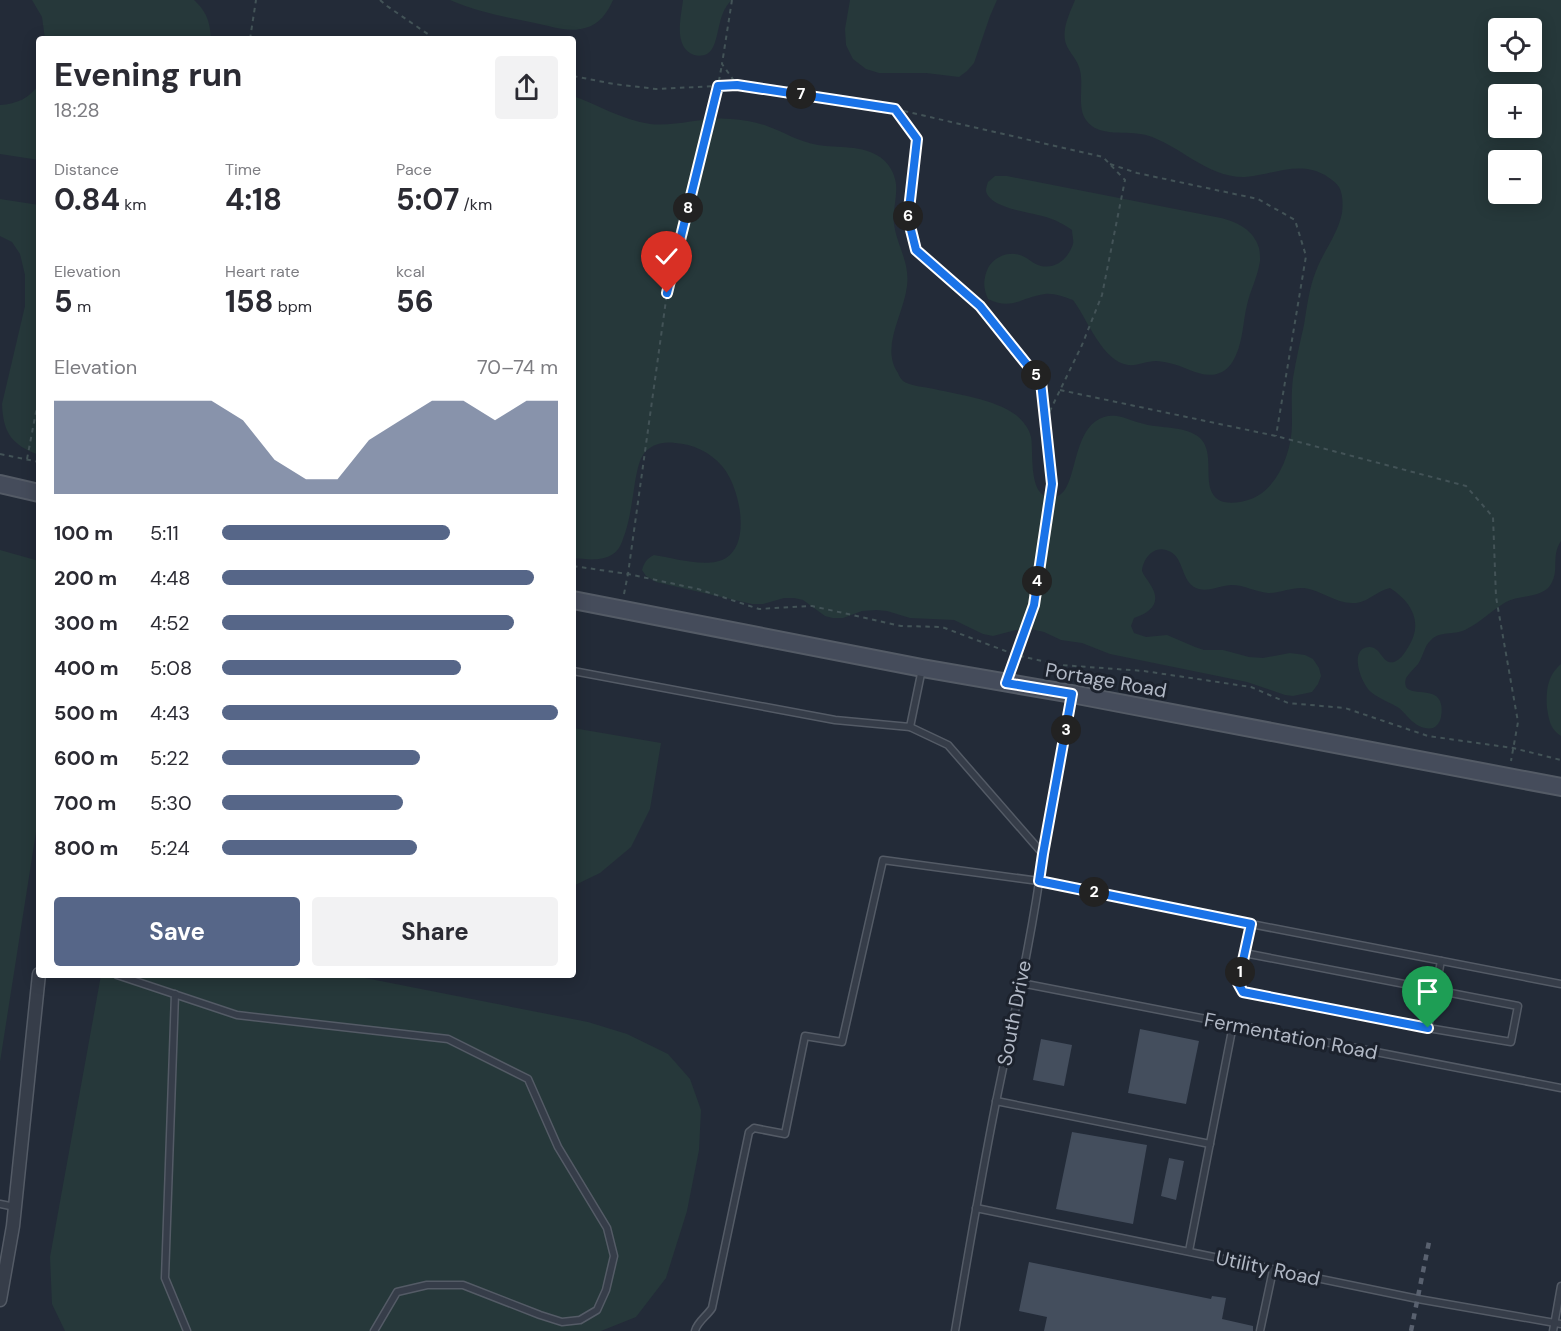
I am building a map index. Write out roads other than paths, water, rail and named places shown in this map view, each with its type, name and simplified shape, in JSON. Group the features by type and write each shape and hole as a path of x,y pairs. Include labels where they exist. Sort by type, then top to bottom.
{"main road":[{"path":"0,484 36,491"},
{"name":"Portage Road","path":"576,601 922,668 1072,694 1561,787"}],"street":[{"path":"0,1300 13,1226 39,978"}],"lane":[{"path":"910,727 922,668"},
{"path":"576,672 835,720 910,727 948,745 1043,854"},
{"name":"South Drive","path":"955,1331 975,1208 1021,983 1072,694"},
{"path":"695,1331 696,1326 712,1308 748,1132 754,1128 785,1134 805,1036 842,1042 883,860 1039,881 1561,984"},
{"path":"1244,953 1518,1006 1511,1042 1243,992 1238,983 1244,953 1251,924"},
{"path":"1428,1028 1441,961"},
{"path":"126,978 237,1015 448,1039 528,1079 558,1147 607,1228 614,1257 606,1290 597,1310 580,1320 562,1322 540,1316 463,1285 427,1285 397,1292 374,1331"},
{"name":"Fermentation Road","path":"1021,983 1561,1088"},
{"path":"175,994 165,1278 187,1331"},
{"path":"1189,1251 1233,1025"},
{"path":"996,1101 1210,1144"},
{"path":"0,1204 15,1207"},
{"name":"Utility Road","path":"975,1208 1418,1299 1558,1324"},
{"path":"1260,1331 1273,1270"},
{"path":"1553,1331 1558,1324 1561,1286"}],"railway":[{"path":"1411,1331 1430,1237"}]}
